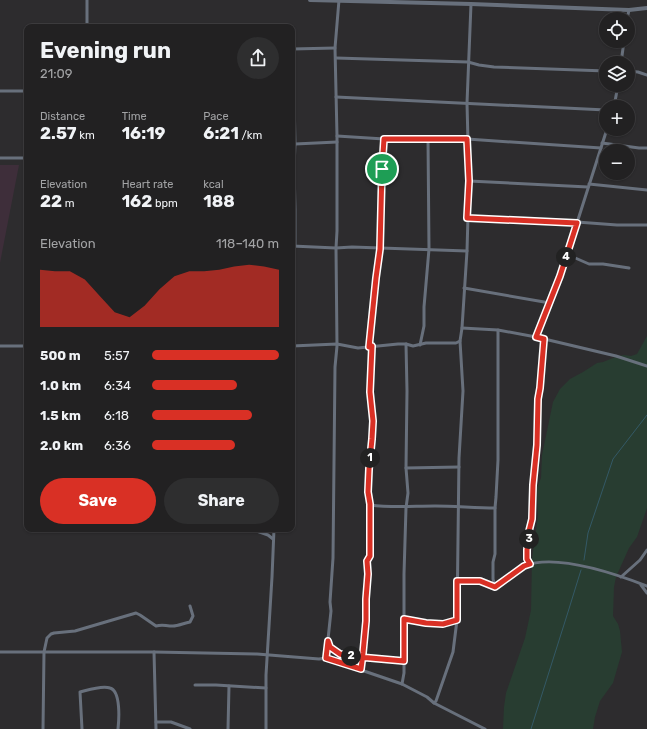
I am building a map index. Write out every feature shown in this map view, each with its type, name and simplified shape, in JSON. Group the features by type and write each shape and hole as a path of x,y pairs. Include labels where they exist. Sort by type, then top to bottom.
{"street":[{"path":"86,0 87,24"},
{"path":"310,0 470,2 629,10 647,8"},
{"path":"326,658 331,611 330,602 333,558 335,367 337,344 337,136 335,48 339,0"},
{"path":"434,703 453,652 457,620 459,467 463,391 460,341 462,328 469,181 467,103 470,2"},
{"path":"295,49 335,48"},
{"path":"336,58 468,62 494,67 599,71"},
{"path":"635,72 647,75"},
{"path":"0,91 24,92"},
{"path":"336,97 599,110"},
{"path":"337,136 384,139 467,139 599,148"},
{"path":"602,144 605,136"},
{"path":"361,669 366,621 368,574 367,561 370,556 370,504 368,492 373,421 370,392 371,347 376,278 380,249 384,139"},
{"path":"420,345 424,326 424,307 429,249 428,139"},
{"path":"295,144 337,142"},
{"path":"635,148 647,148"},
{"path":"536,337 560,276 599,154"},
{"path":"0,158 24,158"},
{"path":"469,181 647,190"},
{"path":"467,218 647,225"},
{"path":"295,246 466,251"},
{"path":"567,254 589,264 603,264 629,268"},
{"path":"464,288 550,303"},
{"path":"462,328 498,330 536,337 610,354 647,366"},
{"path":"495,587 493,579 493,562 495,554 495,508 498,460 498,330"},
{"path":"530,564 527,559 527,550 532,519 533,485 537,445 538,399 544,339"},
{"path":"295,346 337,344 358,348 406,344 413,346 426,343 456,343 460,341"},
{"path":"402,684 404,673 404,574 406,508 408,493 406,468 406,344"},
{"path":"0,346 24,346"},
{"path":"406,468 459,467"},
{"path":"370,504 406,508 416,506 495,508"},
{"path":"260,532 268,535 273,539"},
{"path":"266,729 267,655 274,532"},
{"path":"621,577 640,560 647,550"},
{"path":"495,587 524,566 553,562 584,566 647,586"},
{"path":"457,581 480,581 495,587"},
{"path":"640,584 647,593"},
{"path":"43,729 44,652 47,638 51,634 76,631 136,613 156,626 160,624 172,626 190,622 193,616 190,606"},
{"path":"404,619 443,624 457,620"},
{"path":"328,641 330,647 340,654 404,661"},
{"path":"0,652 154,652 267,655 319,659 326,658 402,684 427,697 434,703 485,729"},
{"path":"154,652 156,729"},
{"path":"195,685 266,688"},
{"path":"228,729 229,686"},
{"path":"82,729 80,692 98,688 110,688 114,690 117,695 119,709 118,729"},
{"path":"156,722 171,722 190,729"}],"shaded area":[{"path":"0,165 19,165 0,263"}],"green space":[{"path":"647,336 647,508 637,537 629,548 616,577 614,587 613,616 620,631 622,652 613,683 600,701 593,729 503,729 506,693 525,638 531,610 532,559 538,516 537,488 541,478 542,455 553,402 560,389 570,379 597,363 618,356 631,356 637,354"}],"waterway":[{"path":"584,560 588,533 613,459 647,415"},
{"path":"531,729 581,570"}],"route":[{"path":"382,169 380,249 369,347 372,346 370,398 373,421 368,492 370,504 370,556 367,561 367,612 363,653 362,657 361,669 326,658 328,641 330,647 340,654 348,656 362,657 404,661 404,619 443,624 457,620 457,581 480,581 495,587 524,566 530,564 527,559 527,550 532,519 533,485 537,445 537,414 544,339 536,337 560,276 577,223 467,218 469,181 467,139 384,139 382,169"}]}
